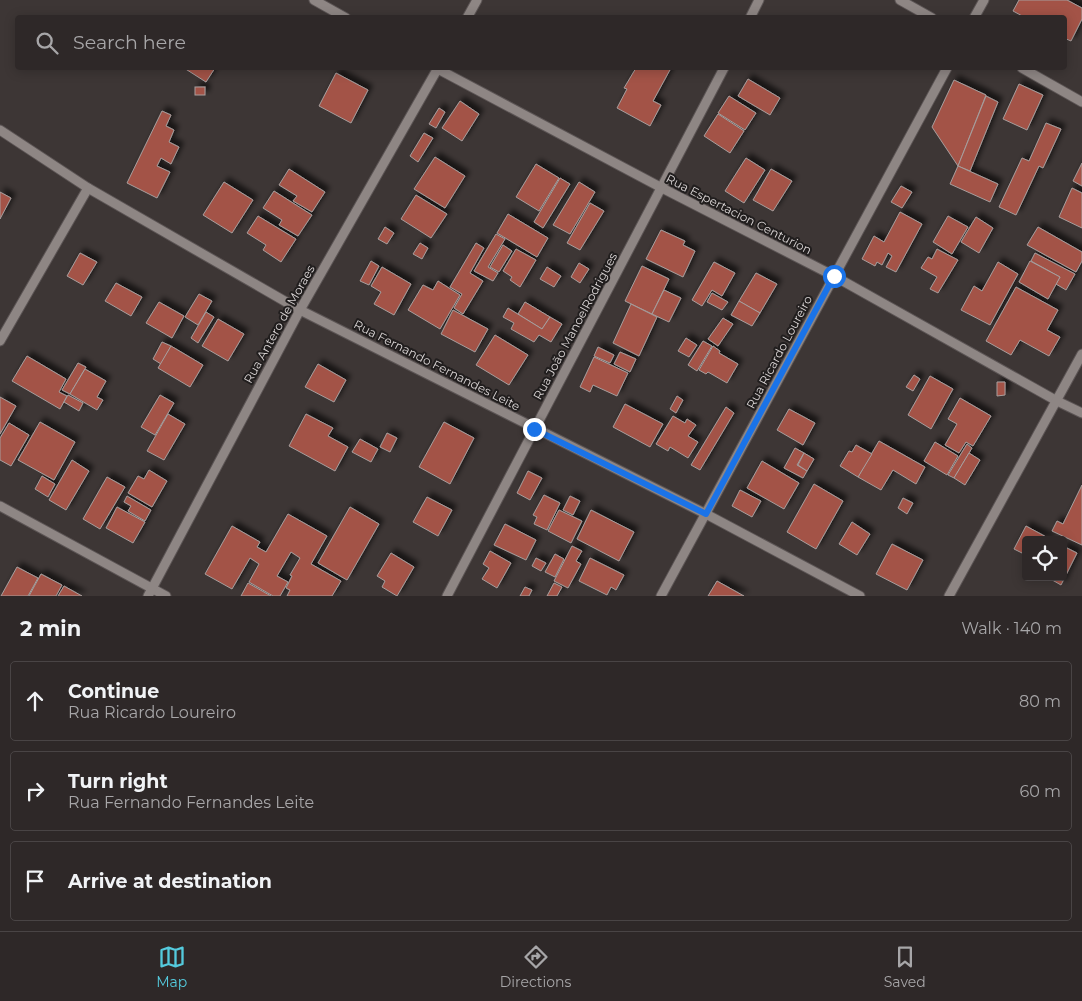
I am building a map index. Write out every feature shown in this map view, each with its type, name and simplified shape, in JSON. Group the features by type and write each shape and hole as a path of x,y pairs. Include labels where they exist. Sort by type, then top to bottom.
{"street":[{"path":"314,0 341,15"},
{"path":"469,15 477,0"},
{"path":"752,15 760,0"},
{"path":"900,0 927,15"},
{"path":"976,15 984,0"},
{"name":"Rua Antero de Moraes","path":"150,592 300,310 436,70"},
{"name":"Rua Espertacion Centurion","path":"441,70 662,188 834,276 1057,401 1082,413"},
{"name":"Rua João ManoelRodrigues","path":"447,596 723,70"},
{"name":"Rua Ricardo Loureiro","path":"661,596 945,70"},
{"path":"1026,70 1082,102"},
{"name":"Rua Fernando Fernandes Leite","path":"0,130 88,188 300,310 706,514 860,596"},
{"path":"0,342 88,188"},
{"path":"949,596 1082,354"},
{"path":"0,506 150,592 166,596"}],"building":[{"path":"1019,0 1067,0 1082,8 1082,19 1071,41 1067,39 1067,15 1020,15 1013,11"},
{"path":"187,70 214,70 206,82"},
{"path":"635,70 670,70 653,101 661,105 650,126 617,108 627,89 624,88"},
{"path":"336,73 368,90 351,123 319,106"},
{"path":"748,79 780,98 770,115 738,96"},
{"path":"954,80 986,95 958,166 932,127"},
{"path":"1019,84 1043,95 1027,130 1003,119"},
{"path":"195,87 205,87 205,95 195,95"},
{"path":"729,96 756,113 745,130 718,113"},
{"path":"986,96 998,102 970,171 958,166"},
{"path":"460,101 479,114 462,141 442,128"},
{"path":"439,108 445,112 436,128 429,124"},
{"path":"162,111 171,115 166,126 174,130 169,142 179,147 171,164 161,158 157,166 170,172 157,198 127,183"},
{"path":"718,114 744,131 730,153 704,136"},
{"path":"1046,123 1061,129 1043,168 1039,166 1016,215 999,207 1022,158 1029,161"},
{"path":"424,133 433,138 418,162 410,156"},
{"path":"435,157 465,176 445,208 414,189"},
{"path":"746,158 765,170 744,203 725,191"},
{"path":"1082,163 1082,186 1073,181"},
{"path":"536,164 559,178 539,211 516,197"},
{"path":"958,166 998,184 990,202 950,184"},
{"path":"289,169 325,192 312,212 293,201 297,196 279,185"},
{"path":"771,169 792,181 773,211 753,200"},
{"path":"560,178 570,184 543,228 534,222"},
{"path":"224,182 253,200 232,233 203,215"},
{"path":"579,182 595,192 570,234 553,225"},
{"path":"901,186 912,192 902,208 891,202"},
{"path":"1072,188 1082,193 1082,228 1059,217"},
{"path":"274,191 312,215 298,236 279,225 282,220 263,208"},
{"path":"0,192 11,198 0,219"},
{"path":"416,195 447,214 431,238 401,219"},
{"path":"590,203 604,211 580,250 567,243"},
{"path":"900,212 922,224 896,272 886,267 892,256 888,253 882,265 877,262 875,266 862,259 874,236 884,242"},
{"path":"508,214 548,238 537,257 497,233"},
{"path":"258,216 296,239 281,262 263,250 266,245 247,233"},
{"path":"948,216 968,227 952,254 933,242"},
{"path":"976,217 993,228 979,253 961,242"},
{"path":"385,227 394,233 387,244 378,239"},
{"path":"1038,227 1082,252 1082,261 1076,272 1027,245"},
{"path":"661,230 685,241 683,245 695,251 683,277 646,259"},
{"path":"496,234 505,239 488,267 498,273 493,281 474,271"},
{"path":"420,243 428,248 422,259 413,254"},
{"path":"476,243 484,248 470,273 483,281 463,314 454,308 462,294 450,287"},
{"path":"503,245 512,251 499,272 490,267"},
{"path":"516,249 536,260 520,287 510,280 512,277 503,271"},
{"path":"937,249 958,260 938,293 930,289 937,277 921,268 928,257 932,259"},
{"path":"80,253 97,262 83,285 67,276"},
{"path":"1035,253 1075,274 1066,290 1056,284 1060,277 1031,261"},
{"path":"371,261 379,266 369,285 360,281"},
{"path":"1030,261 1060,277 1048,299 1019,282"},
{"path":"714,262 735,273 722,296 712,290 702,306 692,300"},
{"path":"998,262 1018,274 990,325 961,310 974,286 982,291"},
{"path":"579,263 589,269 580,283 571,277"},
{"path":"642,266 669,279 652,314 625,301"},
{"path":"382,267 411,284 394,315 374,304 381,292 371,286"},
{"path":"547,267 561,276 554,287 540,279"},
{"path":"756,273 777,284 760,313 739,301"},
{"path":"438,281 460,295 440,329 408,310 423,285 433,290"},
{"path":"116,283 142,297 131,316 105,301"},
{"path":"1016,287 1058,310 1047,330 1060,337 1049,356 1020,340 1011,355 986,341"},
{"path":"664,290 681,298 669,322 652,314"},
{"path":"712,293 728,302 722,310 707,302"},
{"path":"199,294 212,301 198,325 185,317"},
{"path":"739,301 760,313 752,326 731,315"},
{"path":"159,302 184,316 172,338 146,323"},
{"path":"525,302 550,317 542,329 518,314"},
{"path":"631,304 657,317 639,356 613,343"},
{"path":"508,308 542,329 550,317 562,324 551,342 539,335 534,342 511,329 514,323 503,317"},
{"path":"453,310 488,329 475,352 441,334"},
{"path":"206,312 214,317 198,343 191,338"},
{"path":"723,318 733,324 718,346 708,339"},
{"path":"218,319 244,334 228,361 202,346"},
{"path":"495,335 528,355 509,385 476,365"},
{"path":"686,338 697,345 689,357 678,351"},
{"path":"703,341 712,346 697,371 688,365"},
{"path":"162,342 171,346 161,364 153,359"},
{"path":"171,346 203,365 190,387 158,368"},
{"path":"713,346 720,351 719,353 738,364 727,383 708,372 706,374 699,370"},
{"path":"598,347 614,355 610,363 594,356"},
{"path":"620,352 636,359 630,372 614,364"},
{"path":"27,356 66,379 59,392 67,396 60,409 12,381"},
{"path":"594,357 628,373 617,396 593,385 590,392 580,387"},
{"path":"78,363 86,367 70,394 62,390"},
{"path":"318,364 346,380 334,402 305,387"},
{"path":"85,369 106,381 97,397 103,400 97,410 70,394"},
{"path":"914,375 920,379 913,391 906,387"},
{"path":"930,376 953,389 931,429 908,415"},
{"path":"997,382 1005,382 1005,395 997,396"},
{"path":"68,395 83,403 79,411 64,402"},
{"path":"160,395 174,403 155,435 141,427"},
{"path":"677,396 683,400 676,413 670,409"},
{"path":"0,397 16,406 0,434"},
{"path":"960,398 991,416 973,446 966,442 959,453 945,445 957,424 948,419"},
{"path":"625,404 663,424 650,447 613,427"},
{"path":"726,407 734,413 700,470 691,465"},
{"path":"789,409 815,423 803,445 777,430"},
{"path":"168,414 185,424 164,460 147,451"},
{"path":"306,414 333,428 328,436 348,447 335,471 289,446"},
{"path":"673,416 685,423 687,419 696,425 688,436 698,442 688,458 670,447 668,451 656,444"},
{"path":"40,422 75,442 54,480 18,460"},
{"path":"444,422 474,438 450,484 419,467"},
{"path":"9,423 29,435 11,466 0,460 0,438"},
{"path":"387,433 397,438 390,452 380,447"},
{"path":"360,439 378,449 371,462 352,452"},
{"path":"879,441 925,467 916,484 893,470 881,490 858,477"},
{"path":"935,442 958,456 947,475 924,461"},
{"path":"967,444 972,448 954,478 948,475"},
{"path":"856,445 872,454 858,477 840,466 849,451 852,452"},
{"path":"795,448 804,453 797,465 807,471 803,478 784,468"},
{"path":"804,453 814,459 807,471 798,465"},
{"path":"969,453 980,460 965,485 954,478"},
{"path":"72,460 89,471 66,510 49,500"},
{"path":"762,461 799,483 784,509 747,488"},
{"path":"149,470 167,481 152,507 128,493 138,476 144,479"},
{"path":"528,471 542,478 530,500 517,493"},
{"path":"42,476 55,484 48,497 35,489"},
{"path":"107,477 125,487 100,529 83,519"},
{"path":"814,484 843,501 816,549 787,532"},
{"path":"1082,485 1082,545 1067,538 1067,536 1052,531 1057,521 1063,524"},
{"path":"740,490 761,501 752,517 732,506"},
{"path":"544,495 560,503 547,530 534,524 537,517 533,515"},
{"path":"127,496 151,510 145,521 128,511 131,506 124,502"},
{"path":"570,496 580,501 573,515 563,510"},
{"path":"427,497 452,510 438,536 413,522"},
{"path":"903,498 913,503 907,514 898,508"},
{"path":"117,507 145,522 133,543 106,528"},
{"path":"350,507 379,524 347,580 318,563"},
{"path":"559,510 582,521 571,543 548,531"},
{"path":"591,510 634,532 619,561 577,539"},
{"path":"288,514 327,536 311,564 341,581 332,596 287,596 290,590 286,588 292,576 290,575 300,558 291,552 277,576 288,582 280,596 273,596 249,582 259,564 250,558 232,589 205,574 232,526 260,542 257,547 266,552"},
{"path":"852,522 870,534 857,555 839,544"},
{"path":"505,524 536,540 526,560 494,545"},
{"path":"1026,526 1045,536 1022,536 1022,553 1014,549"},
{"path":"892,544 923,560 907,590 876,574"},
{"path":"572,546 582,551 576,561 581,564 568,588 554,581"},
{"path":"1067,548 1077,553 1067,573"},
{"path":"490,551 511,563 497,588 482,579 489,568 483,564"},
{"path":"391,553 414,567 397,596 382,587 385,581 377,576"},
{"path":"555,554 564,559 555,577 545,572"},
{"path":"536,558 546,563 541,571 532,566"},
{"path":"590,558 624,575 616,590 611,587 607,595 579,581"},
{"path":"17,567 38,578 28,596 1,596"},
{"path":"41,574 62,585 56,596 29,596"},
{"path":"717,581 744,596 708,596"},
{"path":"1054,581 1063,581 1061,585"},
{"path":"248,583 271,596 241,596"},
{"path":"554,583 562,587 557,596 547,596"},
{"path":"64,586 82,596 58,596"},
{"path":"525,587 532,590 529,596 520,596"}],"route":[{"path":"534,429 706,514 834,276"}]}
